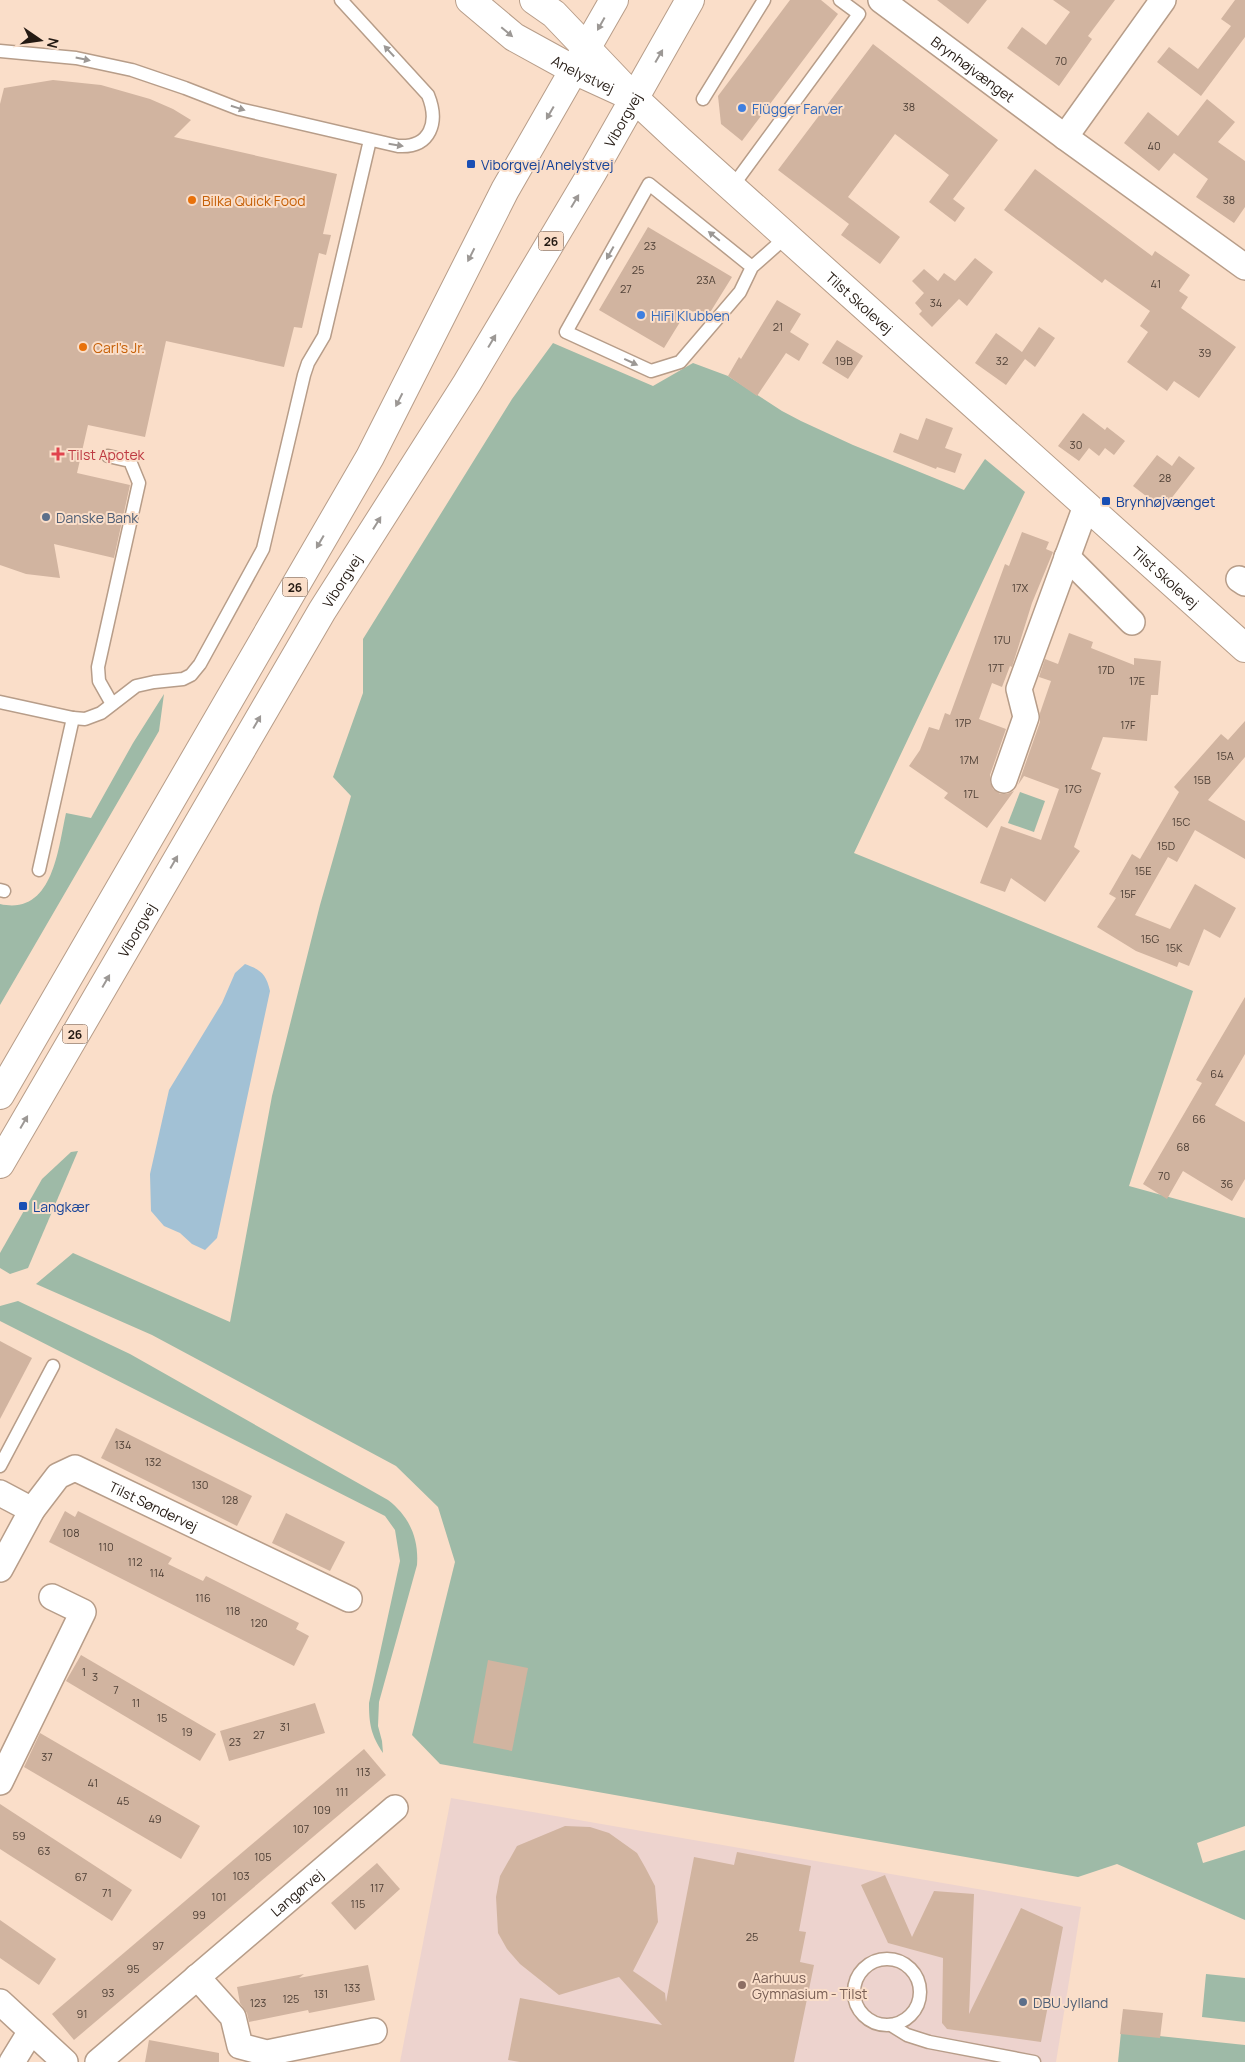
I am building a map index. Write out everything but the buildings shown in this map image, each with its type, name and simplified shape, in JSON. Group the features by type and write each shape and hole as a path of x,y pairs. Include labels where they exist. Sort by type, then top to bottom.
{"main road":[{"name":"Anelystvej","path":"470,0 514,37 580,59 634,98"},
{"name":"Anelystvej","path":"534,0 554,14 580,59"},
{"name":"26","path":"0,1095 370,457 500,199 614,0"},
{"name":"Viborgvej","path":"0,1164 322,611 467,383 592,173 690,0"},
{"name":"Tilst Skolevej","path":"634,98 786,237 1245,648"}],"street":[{"name":"Brynhøjvænget","path":"882,0 1065,137 1245,266"},
{"path":"1065,137 1163,0"},
{"path":"1004,780 1026,717 1019,689 1086,506"},
{"path":"1067,557 1132,622"},
{"name":"Tilst Søndervej","path":"0,1569 32,1510 58,1476 75,1468 349,1600"},
{"path":"0,1494 32,1510"},
{"path":"0,1782 83,1612 52,1597"},
{"name":"Langørvej","path":"98,2062 395,1808"},
{"path":"197,1977 234,2017 240,2046 267,2053 374,2031"},
{"path":"0,2002 65,2062"},
{"path":"12,2062 32,2031"}],"lane":[{"path":"0,51 76,58 132,70 239,109 398,146 410,147 419,144 427,137 431,127 432,105 422,87 341,0"},
{"path":"703,99 764,0"},
{"path":"732,187 860,14 840,0"},
{"path":"0,702 72,718 85,719 101,713 136,686 154,682 183,680 191,675 200,664 263,549 304,375 308,363 324,336 370,140"},
{"path":"752,267 649,184 566,332 651,371 680,362 740,292 752,267 786,237"},
{"path":"108,456 130,461 139,483 98,667 99,681 112,704"},
{"path":"39,870 72,718"},
{"path":"0,1466 53,1366"},
{"path":"891,2025 902,2022 910,2016 917,2007 920,1996 915,1975 904,1964 889,1959 868,1965 856,1982 854,1993 856,2004 862,2014 870,2021 891,2025 906,2035 929,2042 1034,2062"}],"shaded area":[{"name":"Aarhuus Gymnasium - Tilst","path":"451,1798 1081,1907 1056,2062 400,2062"}],"green space":[{"path":"553,343 653,386 693,363 728,376 801,421 853,445 964,490 985,459 1025,492 854,853 1193,991 1129,1186 1245,1218 1245,1826 1197,1843 1203,1863 1245,1850 1245,1920 1117,1864 1078,1877 440,1764 412,1735 455,1562 438,1507 396,1466 152,1335 36,1284 73,1253 230,1322 272,1096 320,905 351,796 333,777 363,693 363,639 512,399"},
{"path":"164,694 159,731 0,1005 0,904 18,905 32,900 42,890 56,861 66,813 91,818 133,743"},
{"path":"1020,792 1045,801 1034,832 1008,823"},
{"path":"78,1151 28,1268 10,1274 0,1268 0,1253 42,1179 71,1152"},
{"path":"18,1301 130,1354 388,1500 402,1513 414,1537 417,1565 379,1702 378,1726 383,1753 372,1729 369,1703 400,1561 395,1530 385,1516 0,1321 0,1306"},
{"path":"1206,1974 1245,1978 1245,2022 1202,2017"},
{"path":"1121,2032 1245,2045 1245,2062 1118,2062"}],"water":[{"path":"245,964 262,973 267,980 270,991 217,1238 205,1250 192,1244 180,1233 164,1226 151,1211 150,1174 169,1090 222,1003 235,973"}],"place":[{"name":"Flügger Farver","path":"742,108"},
{"name":"Viborgvej/Anelystvej","path":"471,164"},
{"name":"Bilka Quick Food","path":"192,200"},
{"name":"HiFi Klubben","path":"641,315"},
{"name":"Carl's Jr.","path":"83,347"},
{"name":"Tilst Apotek","path":"58,454"},
{"name":"Brynhøjvænget","path":"1106,501"},
{"name":"Danske Bank","path":"46,517"},
{"name":"Langkær","path":"23,1206"},
{"name":"Aarhuus Gymnasium - Tilst","path":"742,1985"},
{"name":"DBU Jylland","path":"1023,2002"}]}
